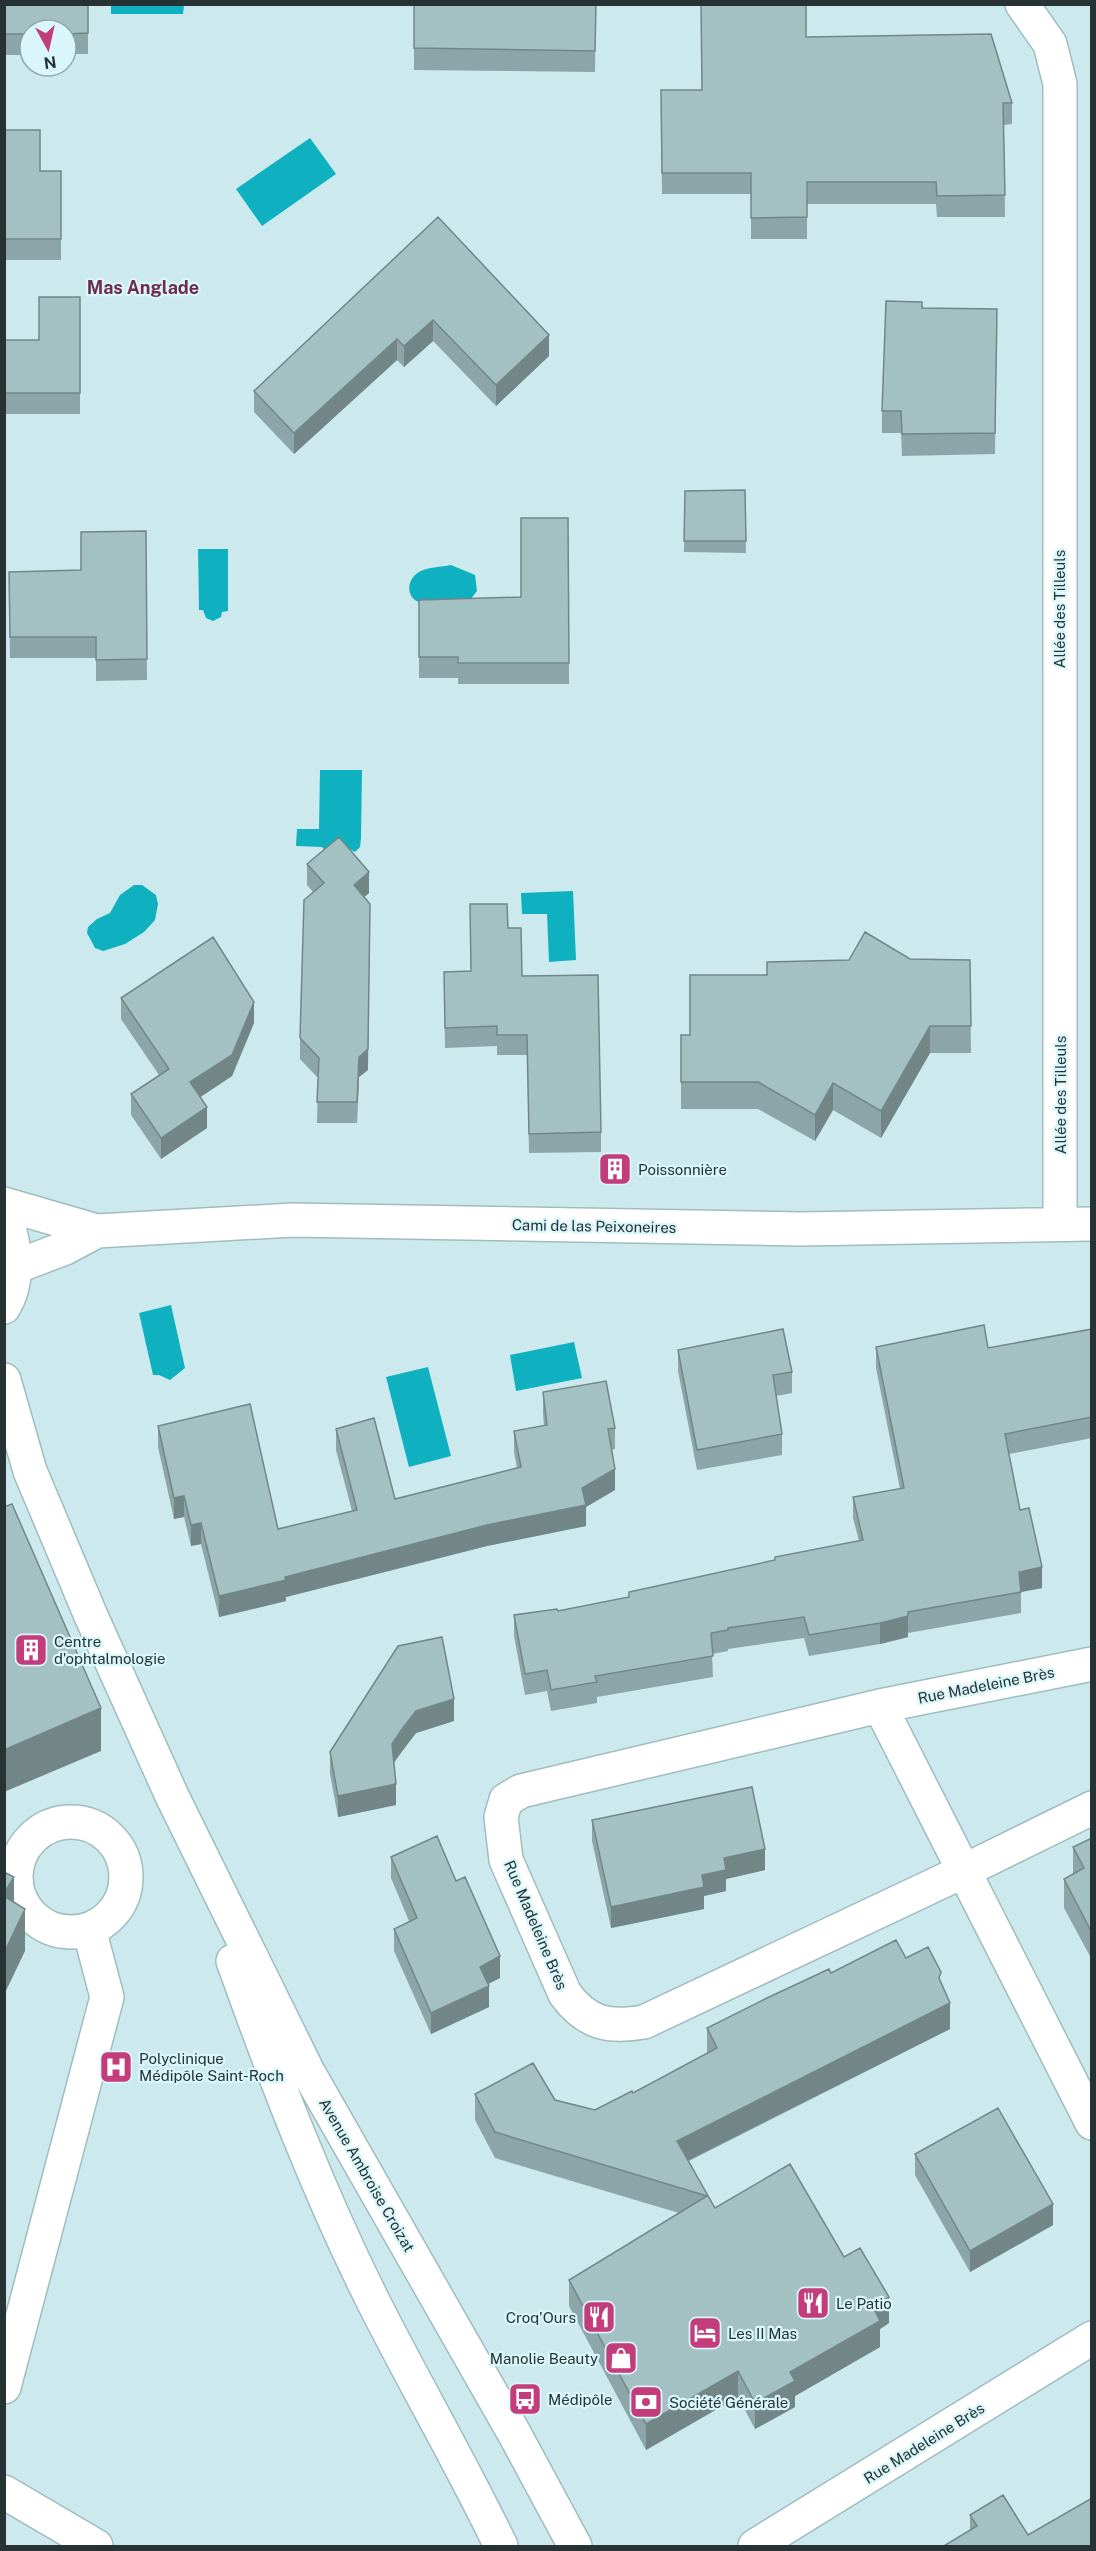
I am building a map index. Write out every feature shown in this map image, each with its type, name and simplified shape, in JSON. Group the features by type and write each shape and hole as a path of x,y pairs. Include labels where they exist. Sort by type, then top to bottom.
{"street":[{"name":"Allée des Tilleuls","path":"1022,4 1050,44 1060,84 1076,1224"},
{"name":"Cami de las Peixoneires","path":"4,1204 96,1232 293,1220 801,1229 1076,1224"},
{"path":"4,1212 12,1234 15,1267 4,1306"},
{"name":"Cami de las Peixoneires","path":"15,1267 65,1248 96,1232"},
{"name":"Avenue Ambroise Croizat","path":"4,1380 30,1471 172,1796 308,2072 525,2454 575,2547"},
{"name":"Avenue Ambroise Croizat","path":"4,1437 30,1471"},
{"name":"Rue Madeleine Brès","path":"1092,1664 880,1706 522,1791 506,1800 501,1818 506,1860 565,1994 577,2010 599,2022 623,2026 644,2022 1092,1808"},
{"path":"880,1706 1092,2123"},
{"name":"Avenue Ambroise Croizat","path":"172,1796 281,2093 321,2189 374,2304 501,2547"},
{"path":"4,2386 107,1997 89,1929"},
{"name":"Rue Madeleine Brès","path":"755,2547 1092,2338"},
{"path":"4,2492 96,2547"}],"water":[{"path":"111,5 184,5 183,14 111,14"},
{"path":"310,138 336,174 262,226 236,189"},
{"path":"198,549 228,549 228,611 222,612 221,617 213,621 206,618 203,610 199,610"},
{"path":"451,565 475,575 477,591 470,600 423,603 413,598 409,590 414,576 426,569"},
{"path":"320,770 362,770 361,838 360,847 355,852 346,847 326,852 322,847 296,846 297,829 319,829"},
{"path":"134,885 142,885 156,895 158,904 155,920 144,932 125,944 103,951 95,948 87,933 88,927 97,919 110,913 120,895"},
{"path":"573,891 576,960 549,962 547,914 522,914 521,893"},
{"path":"171,1305 185,1368 170,1380 153,1375 139,1313"},
{"path":"574,1342 582,1378 516,1391 510,1355"},
{"path":"428,1367 451,1456 409,1467 386,1377"}],"building":[{"path":"4,4 88,4 88,33 78,33 78,18 18,18 18,34 4,34"},
{"path":"414,4 596,4 595,51 414,48"},
{"path":"701,4 806,4 806,37 991,34 1012,103 1003,103 1005,195 937,196 936,182 807,182 807,217 751,218 751,173 662,173 661,90 702,90"},
{"path":"4,130 40,130 40,171 61,171 61,239 4,239"},
{"path":"438,217 549,335 496,385 433,320 404,346 397,339 294,433 254,391"},
{"path":"39,297 80,297 80,393 4,393 4,340 39,340"},
{"path":"886,301 922,302 922,308 997,309 995,433 902,434 901,411 882,411"},
{"path":"745,490 746,541 684,541 685,491"},
{"path":"521,518 568,518 569,663 458,663 458,657 419,657 419,600 521,597"},
{"path":"146,531 147,659 96,660 96,637 10,637 9,572 81,570 81,532"},
{"path":"339,837 369,872 354,885 370,904 368,1049 359,1057 357,1102 317,1102 319,1058 300,1038 304,900 324,883 307,864"},
{"path":"470,904 507,904 508,928 521,928 522,976 598,975 601,1132 529,1134 527,1035 497,1035 497,1026 445,1028 444,972 471,971"},
{"path":"865,932 910,959 970,960 971,1026 930,1026 881,1111 833,1083 815,1115 758,1082 681,1082 681,1035 690,1035 690,975 767,975 767,962 849,960"},
{"path":"213,937 254,1002 232,1055 190,1082 207,1107 161,1138 131,1094 169,1069 121,998"},
{"path":"984,1325 988,1348 1092,1329 1092,1417 1005,1434 1020,1510 1029,1508 1042,1567 1019,1572 1021,1592 908,1612 908,1616 880,1623 809,1635 804,1617 728,1628 728,1630 711,1633 713,1656 595,1676 597,1682 551,1690 547,1670 525,1674 514,1615 557,1609 558,1611 629,1597 629,1592 775,1560 775,1557 863,1540 853,1497 904,1488 876,1347"},
{"path":"783,1329 792,1372 773,1375 782,1434 697,1450 678,1350"},
{"path":"606,1381 615,1428 608,1429 615,1469 582,1488 586,1505 487,1525 219,1596 201,1523 191,1525 184,1496 174,1498 158,1426 250,1404 278,1529 357,1510 336,1429 374,1418 395,1499 521,1467 514,1431 547,1425 543,1392"},
{"name":"Centre d'ophtalmologie","path":"12,1504 101,1708 4,1750 4,1507"},
{"path":"442,1637 454,1699 416,1711 402,1729 392,1744 396,1784 338,1796 330,1752 398,1646"},
{"path":"752,1787 765,1849 724,1858 726,1870 702,1875 704,1887 611,1907 592,1820"},
{"path":"437,1836 456,1881 465,1877 500,1956 480,1967 489,1986 431,2013 394,1929 417,1918 391,1857"},
{"path":"1092,1838 1091,1931 1064,1879 1084,1868 1073,1847"},
{"path":"4,1872 14,1877 4,1893"},
{"path":"4,1896 25,1909 4,1953"},
{"path":"896,1940 906,1958 928,1947 941,1972 939,1978 950,2003 677,2141 715,2208 790,2164 844,2257 860,2248 889,2297 873,2307 880,2321 790,2372 795,2381 755,2403 738,2371 646,2424 569,2280 707,2196 495,2132 475,2094 533,2063 555,2100 595,2110 632,2091 633,2093 717,2048 707,2028 829,1969 831,1973"},
{"path":"998,2108 1053,2204 970,2251 915,2154"},
{"path":"1003,2495 1028,2535 1092,2498 1092,2547 942,2547 977,2526 970,2515"}],"place":[{"name":"Poissonnière","path":"615,1169"},
{"name":"Centre d'ophtalmologie","path":"31,1650"},
{"name":"Polyclinique Médipôle Saint-Roch","path":"116,2067"},
{"name":"Le Patio","path":"813,2303"},
{"name":"Croq'Ours","path":"599,2317"},
{"name":"Les II Mas","path":"705,2333"},
{"name":"Manolie Beauty","path":"621,2358"},
{"name":"Médipôle","path":"525,2399"},
{"name":"Société Générale","path":"646,2402"}],"district":[{"name":"Mas Anglade","path":"143,287"}]}
